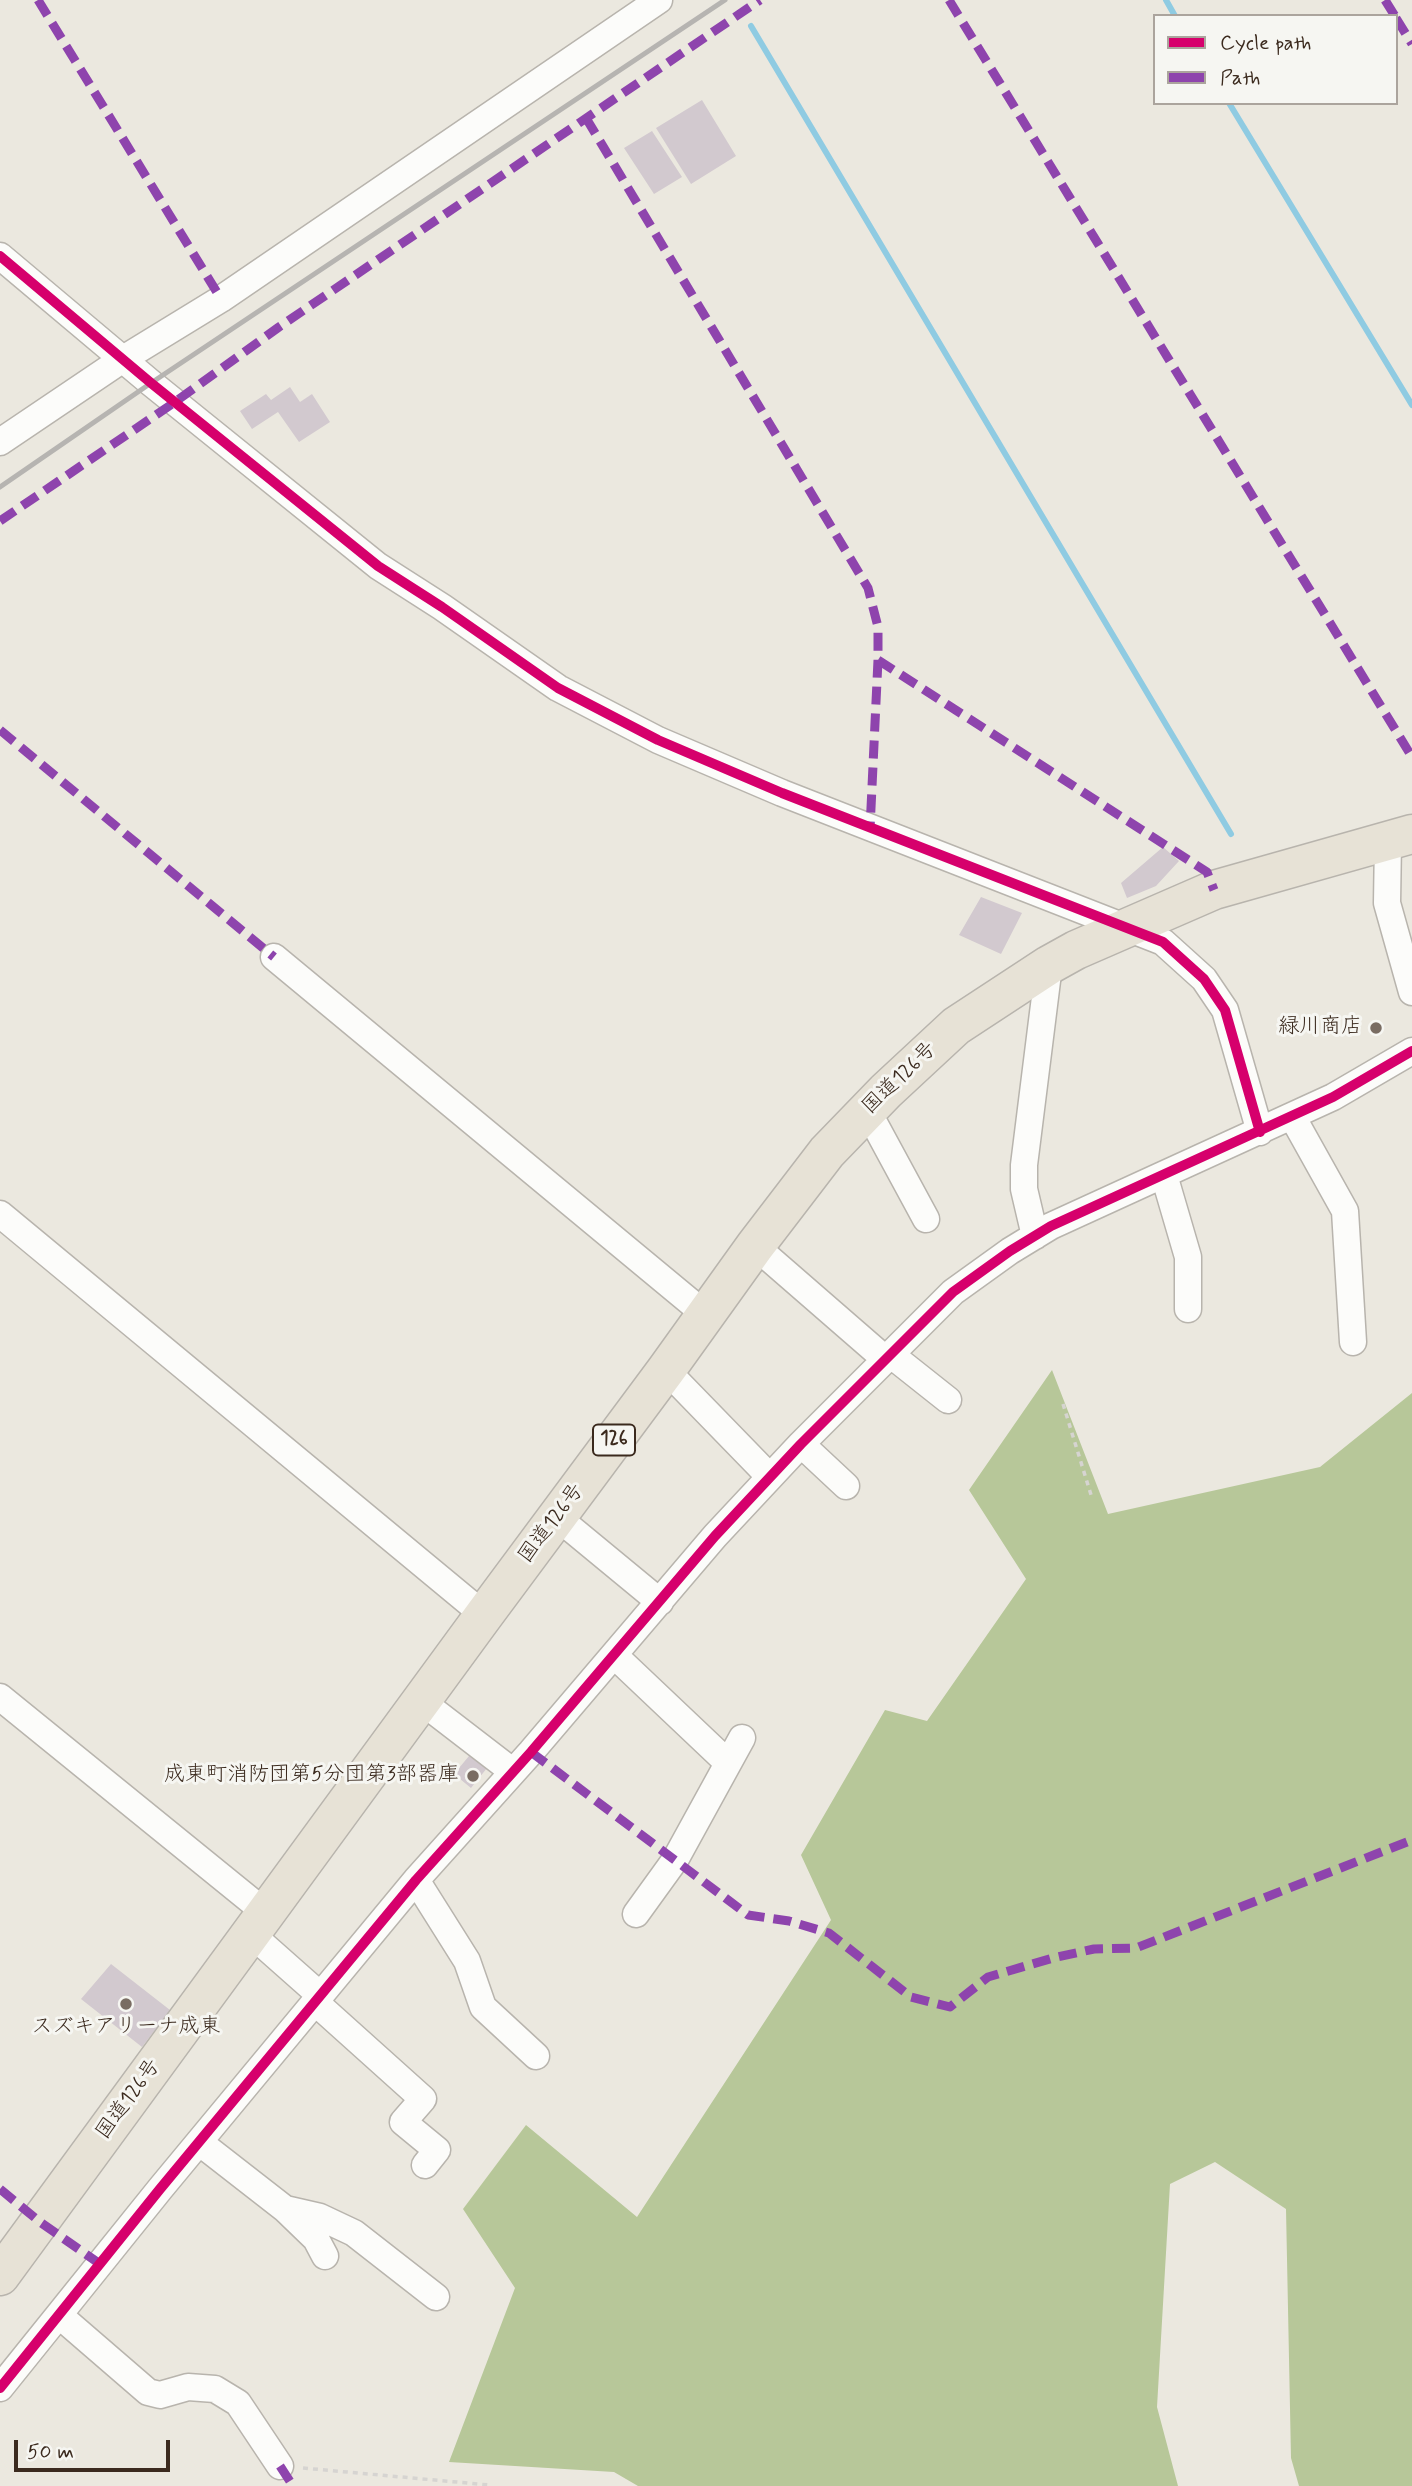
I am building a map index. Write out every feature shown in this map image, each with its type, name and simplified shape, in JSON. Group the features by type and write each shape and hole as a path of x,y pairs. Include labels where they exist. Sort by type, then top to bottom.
{"highway":[{"name":"国道126号","path":"0,2276 484,1615 667,1370 755,1245 827,1152 867,1110 956,1026 1049,965 1125,927 1214,890 1400,837"}],"street":[{"path":"0,442 123,359 220,299 659,0"},
{"path":"0,256 378,566 558,688 658,740 782,793 1163,942 1204,979 1224,1010 1260,1132"},
{"path":"1400,837 1387,903 1412,992"},
{"path":"274,957 706,1315"},
{"path":"1035,1236 1024,1189 1024,1165 1049,965"},
{"path":"0,2388 416,1880 715,1536 801,1444 953,1292 1052,1226 1333,1097 1412,1051"},
{"path":"867,1110 926,1219"},
{"path":"1292,1116 1345,1211 1353,1342"},
{"path":"1164,1175 1188,1257 1188,1309"},
{"path":"0,1214 484,1615"},
{"path":"755,1245 887,1357 948,1400"},
{"path":"667,1370 770,1477"},
{"path":"801,1444 846,1486"},
{"path":"557,1517 660,1602"},
{"path":"614,1655 728,1763"},
{"path":"0,1698 259,1924 318,1999 423,2099 403,2122 437,2150 425,2165"},
{"path":"421,1702 512,1772"},
{"path":"636,1914 675,1860 742,1738"},
{"path":"416,1880 467,1961 483,2007 536,2056"},
{"path":"199,2142 285,2210 316,2239 325,2256"},
{"path":"285,2210 320,2217 354,2233 436,2297"},
{"path":"60,2316 148,2392 160,2396 188,2387 215,2389 239,2403 280,2466"}],"path":[{"path":"1063,1404 1091,1498"},
{"path":"280,2466 489,2485"}],"green space":[{"path":"1052,1370 1108,1514 1320,1467 1412,1393 1412,2486 1299,2486 1291,2458 1286,2209 1215,2162 1170,2184 1157,2407 1178,2486 638,2486 614,2472 449,2462 515,2288 463,2209 526,2125 637,2217 831,1920 801,1855 885,1710 927,1721 1026,1579 969,1490"}],"building":[{"path":"702,100 736,156 691,184 656,128"},
{"path":"652,131 682,177 654,194 624,148"},
{"path":"290,387 300,402 312,394 330,422 299,442 278,412 252,429 240,411 266,394 271,400"},
{"path":"1163,847 1179,861 1156,886 1127,898 1121,883"},
{"path":"981,897 1022,913 1001,954 959,935"},
{"path":"474,1750 491,1763 471,1788 454,1774"},
{"name":"スズキアリーナ成東","path":"111,1964 170,2010 142,2047 81,1999"}],"waterway":[{"path":"1166,0 1174,14"},
{"path":"751,26 1231,834"},
{"path":"1230,105 1412,405"}],"railway":[{"path":"0,487 151,383 725,0"}],"marked path":[{"path":"38,0 221,299"},
{"path":"0,521 175,402 279,327 760,0"},
{"path":"949,0 1412,757"},
{"path":"1385,0 1394,14"},
{"path":"1398,21 1412,44"},
{"path":"586,118 868,588 878,627 870,829"},
{"path":"878,660 1207,872 1214,890"},
{"path":"0,730 274,957"},
{"path":"531,1752 748,1915 789,1921 829,1933 911,1997 950,2007 988,1977 1094,1949 1136,1948 1412,1840"},
{"path":"0,2189 40,2222 100,2264"},
{"path":"280,2466 293,2486"}],"cycle path":[{"path":"0,256 151,383 378,566 558,688 658,740 782,793 1163,942 1204,979 1225,1010 1260,1132"},
{"path":"0,2388 160,2189 416,1880 531,1752 715,1536 801,1444 953,1292 1010,1251 1051,1226 1333,1097 1412,1051"}],"place":[{"name":"緑川商店","path":"1376,1028"},
{"name":"成東町消防団第5分団第3部器庫","path":"473,1776"},
{"name":"スズキアリーナ成東","path":"126,2004"}]}
